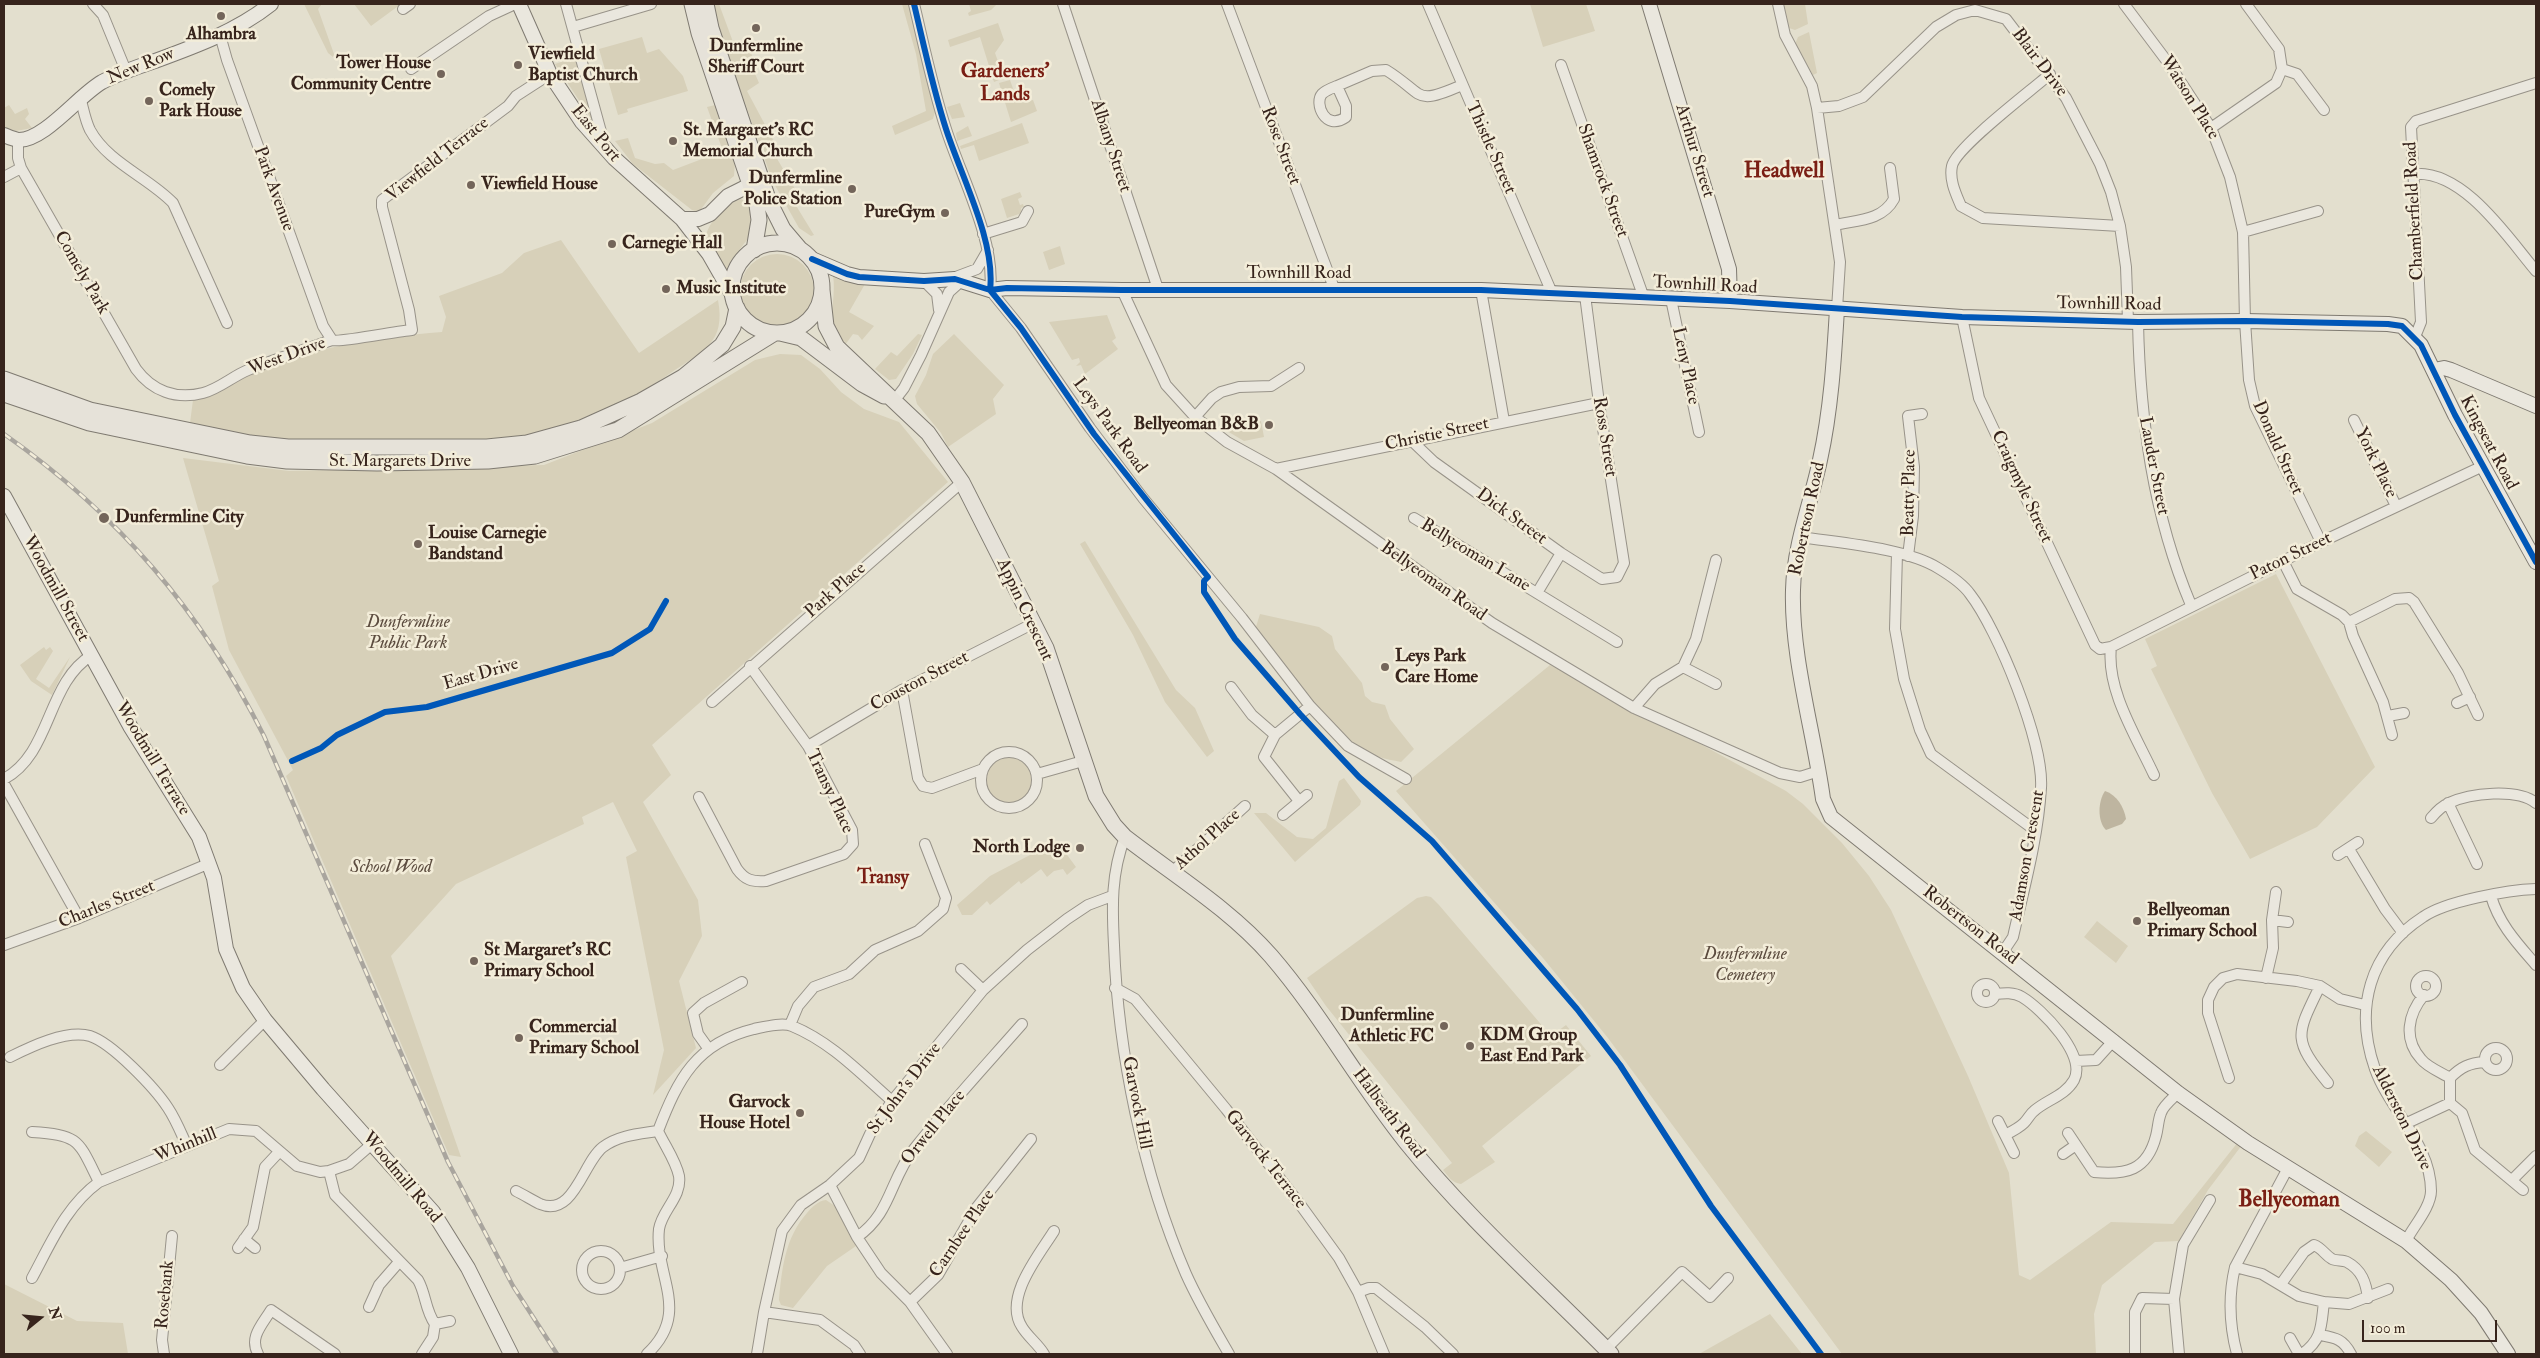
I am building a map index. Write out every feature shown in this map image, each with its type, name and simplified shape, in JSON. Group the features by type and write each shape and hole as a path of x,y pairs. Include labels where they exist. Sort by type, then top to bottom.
{"main road":[{"path":"692,4 699,33 718,91 757,184 783,229 807,254 821,277 822,290 818,307 809,320 795,330 776,333 759,330 748,322 735,302 733,286 736,270 740,263 754,250 769,244 781,243 807,254"},
{"path":"706,4 711,28 757,184 759,220 754,250"},
{"name":"Appin Crescent","path":"822,290 826,326 837,347 928,433 962,482 1046,648 1096,796 1114,825 1125,837 1171,873"},
{"name":"St. Margarets Drive","path":"404,456 527,443 581,428 642,401 683,377 722,346 733,327 735,302"},
{"name":"St. Margarets Drive","path":"4,394 89,424 184,445 287,462 377,456 488,461 535,456 618,430 776,333"},
{"name":"Appin Crescent","path":"776,333 801,338 862,384 894,401"},
{"name":"St. Margarets Drive","path":"4,379 90,410 250,443 377,456"},
{"name":"Halbeath Road","path":"1171,873 1243,927 1271,956 1293,983 1406,1142 1458,1202 1608,1352"}],"street":[{"path":"93,4 103,15 126,71"},
{"name":"New Row","path":"18,140 29,138 39,133 80,97 102,82 242,25 272,4"},
{"path":"411,69 489,16 515,4"},
{"name":"East Port","path":"519,4 550,74 601,145 644,187 682,219 709,254 735,302"},
{"path":"566,4 603,139 601,145"},
{"path":"573,27 651,4"},
{"path":"807,254 853,276 924,281 950,279 990,290 992,275 988,249 944,123 914,4"},
{"name":"Albany Street","path":"1062,4 1158,289"},
{"name":"Rose Street","path":"1227,4 1334,288"},
{"name":"Thistle Street","path":"1428,4 1552,293"},
{"name":"Arthur Street","path":"1649,4 1728,269 1730,301"},
{"path":"1778,4 1784,35 1812,86 1817,108 1840,262 1837,310"},
{"name":"Watson Place","path":"2124,4 2169,64 2211,128 2230,177 2243,232 2245,321"},
{"path":"2211,128 2276,83 2282,69 2279,49 2246,4"},
{"name":"Blair Drive","path":"1817,108 1839,106 1863,97 1936,27 1956,14 1975,7 2006,19 2050,74 2088,137 2111,192 2120,226 2133,322"},
{"name":"Park Avenue","path":"220,35 227,60 323,326 332,340"},
{"name":"Shamrock Street","path":"1561,65 1644,298"},
{"path":"1337,86 1379,69 1391,73 1409,88 1425,96 1434,97 1462,85"},
{"path":"2282,69 2297,74 2324,110"},
{"name":"Viewfield Terrace","path":"412,330 409,310 382,207 382,200 508,106 516,96 550,74"},
{"path":"2050,74 1967,145 1952,165 1952,185 1961,206 1983,218 2120,226"},
{"name":"Chamberfield Road","path":"2414,337 2421,322 2411,127 2416,121 2536,82"},
{"path":"80,97 90,130 108,153 163,193 173,203 183,221 227,323"},
{"path":"4,135 18,140"},
{"name":"Comely Park","path":"18,140 18,158 21,168 136,369 145,382 166,393"},
{"path":"4,177 21,168"},
{"path":"1834,225 1880,216 1886,211 1894,200 1890,168"},
{"path":"2414,174 2435,177 2451,182 2487,212 2536,271"},
{"path":"682,219 698,219 710,214 728,196 757,184"},
{"path":"984,234 1022,222 1028,211"},
{"path":"2243,232 2318,211"},
{"path":"950,279 977,269 988,249"},
{"path":"924,281 938,294 938,316"},
{"path":"894,401 904,388 921,355 951,289 966,282"},
{"name":"Townhill Road","path":"990,290 1007,288 1122,290 1334,288 1482,290 1730,301 1837,310 1962,317 2133,322 2245,321 2388,324 2402,326 2414,337"},
{"name":"Leys Park Road","path":"990,290 1003,308 1018,323 1094,434 1132,484 1242,618 1310,706 1348,746 1406,779"},
{"name":"Bellyeoman Road","path":"1122,290 1166,385 1195,418 1228,442 1276,469 1492,624 1634,708 1780,773 1800,777 1819,771"},
{"path":"1482,290 1504,421"},
{"name":"Ross Street","path":"1585,295 1598,403 1624,563 1616,577"},
{"name":"Leny Place","path":"1671,299 1699,432"},
{"name":"Robertson Road","path":"1837,310 1832,395 1821,459 1801,537 1794,598 1798,651 1823,800 1831,817 2114,1040 2178,1093 2248,1143 2406,1241 2451,1280 2474,1306 2508,1354"},
{"name":"Craigmyle Street","path":"1962,317 1979,398 2095,645 2105,648"},
{"name":"Donald Street","path":"2245,321 2250,380 2255,406 2321,542"},
{"name":"Lauder Street","path":"2133,322 2149,463 2175,567 2191,605"},
{"name":"West Drive","path":"166,393 184,395 204,393 246,371 332,340 345,341 386,332 412,330"},
{"name":"Kingseat Road","path":"2414,337 2434,370 2483,466 2536,562"},
{"path":"1195,418 1212,398 1221,392 1240,387 1271,386 1299,368"},
{"path":"2434,370 2444,368 2452,370 2536,406"},
{"name":"Christie Street","path":"1276,469 1598,403"},
{"name":"Beatty Place","path":"1903,554 1913,516 1914,467 1908,416 1922,414"},
{"name":"York Place","path":"2354,420 2396,506"},
{"name":"Dick Street","path":"1412,441 1434,462 1561,553 1602,579 1616,577"},
{"name":"Paton Street","path":"2105,648 2321,542 2483,466"},
{"name":"Park Place","path":"712,702 750,666 962,482"},
{"name":"Woodmill Street","path":"4,496 92,655"},
{"name":"Bellyeoman Lane","path":"1414,518 1616,642"},
{"name":"Adamson Crescent","path":"1801,537 1903,554 1937,567 1969,593 1992,631 2034,735 2042,786 2036,831 2013,937 2003,952"},
{"name":"Bellyeoman Lane","path":"1537,593 1561,553"},
{"path":"1903,554 1897,637 1904,679 1920,730 1931,754 2036,831"},
{"path":"1634,708 1655,684 1683,666 1696,639 1716,560"},
{"path":"2283,561 2296,590 2342,615 2349,622 2353,636 2375,680 2388,716 2392,735"},
{"path":"2349,622 2395,599 2409,598 2458,673 2478,714"},
{"name":"Couston Street","path":"808,746 902,690 1034,623"},
{"path":"2105,648 2112,684 2154,775"},
{"path":"4,779 26,762 71,674 92,655"},
{"name":"Woodmill Terrace","path":"92,655 130,726 196,832 210,863"},
{"name":"Transy Place","path":"699,797 737,869 744,878 754,882 766,881 844,854 852,844 852,830 808,746 750,666"},
{"path":"1683,666 1716,684"},
{"path":"1231,687 1252,715 1276,735"},
{"path":"902,690 918,778 923,786 932,788 983,769 994,755 1012,751 1028,758 1037,774 1034,793 1021,806 1002,807 986,796 982,788 983,769"},
{"path":"2457,704 2470,697"},
{"path":"1284,814 1303,798 1264,757 1276,735 1310,706"},
{"path":"2388,716 2404,713"},
{"path":"1037,774 1083,761"},
{"path":"4,784 79,918"},
{"path":"2431,818 2448,803 2503,792 2525,796 2536,803"},
{"path":"2448,803 2477,864"},
{"name":"Athol Place","path":"1171,873 1245,806"},
{"name":"Garvock Hill","path":"1125,837 1116,862 1112,896 1115,988 1130,1087 1150,1171 1186,1274 1228,1354"},
{"path":"2338,855 2358,842"},
{"path":"790,1025 798,1006 814,987 849,974 875,950 918,931 944,909 946,898 925,844"},
{"path":"2349,849 2385,909 2402,932"},
{"name":"Charles Street","path":"4,945 79,918 210,863"},
{"name":"Woodmill Road","path":"210,863 226,948 243,988 265,1020 372,1144 434,1212 468,1268 511,1354"},
{"name":"Alderston Drive","path":"2406,1241 2431,1194 2430,1177 2421,1151 2407,1123 2376,1070 2367,1040 2365,1005 2377,965 2402,932 2439,908 2491,896 2536,889"},
{"path":"2266,978 2273,948 2272,920 2276,892"},
{"name":"St John's Drive","path":"758,1354 764,1312 782,1231 801,1205 830,1185 859,1158 870,1134 892,1100 983,990 1027,950 1061,924 1088,905 1112,896"},
{"path":"2491,896 2496,914 2505,929 2536,965"},
{"path":"2272,920 2288,922"},
{"path":"961,970 983,990"},
{"path":"2229,1078 2208,1013 2208,1000 2214,987 2223,978 2237,974 2320,986 2340,1000 2365,1005"},
{"path":"708,1048 698,1034 693,1013 704,1003 742,982"},
{"path":"2320,986 2303,1020 2300,1036 2307,1056 2328,1083"},
{"name":"Garvock Terrace","path":"1115,988 1135,999 1226,1109 1302,1207 1339,1258 1358,1292 1384,1354"},
{"path":"1996,994 2010,993 2021,996 2062,1035 2076,1061 2074,1081 2055,1099 2035,1110 2023,1124 2005,1136"},
{"path":"2424,995 2416,1005 2409,1020 2410,1040 2421,1060 2450,1078"},
{"path":"220,1065 265,1020"},
{"name":"Orwell Place","path":"857,1237 872,1227 885,1207 894,1180 913,1150 1022,1024"},
{"path":"647,1354 664,1336 670,1302 659,1228 678,1190 679,1178 676,1166 658,1131 668,1106 686,1073 708,1048 738,1033 764,1027 790,1025 828,1044 892,1100"},
{"path":"10,1057 49,1039 72,1035 89,1035 108,1045 167,1106 187,1146"},
{"path":"2076,1061 2096,1060 2114,1040"},
{"path":"2450,1103 2450,1078 2461,1068 2473,1063 2485,1062"},
{"path":"2068,1133 2094,1172 2118,1174 2136,1168 2149,1156 2156,1136 2161,1111 2178,1093"},
{"path":"2407,1123 2450,1103"},
{"path":"2450,1103 2462,1113 2475,1150 2513,1179 2523,1190"},
{"path":"1998,1122 2014,1154"},
{"name":"Whinhill","path":"32,1278 59,1227 74,1204 99,1182 229,1129 256,1131 279,1152 297,1166 306,1170 329,1171 349,1164 372,1144"},
{"path":"516,1191 542,1205 559,1204 568,1199 602,1148 621,1137 658,1131"},
{"path":"32,1132 59,1134 72,1138 86,1156 99,1182"},
{"name":"Carnbee Place","path":"910,1302 938,1275 977,1207 1031,1139"},
{"path":"2063,1154 2076,1145"},
{"path":"238,1248 253,1227 265,1167 279,1152"},
{"path":"2513,1179 2536,1156"},
{"path":"2237,1354 2231,1331 2229,1312 2231,1285 2235,1267 2288,1168"},
{"path":"329,1171 335,1195 418,1280 423,1288 428,1314 435,1324 433,1337 422,1354"},
{"path":"830,1185 857,1237 882,1273 910,1302 947,1354"},
{"path":"2179,1354 2174,1299 2183,1245 2210,1200"},
{"path":"1044,1354 1020,1325 1016,1300 1022,1282 1054,1231"},
{"name":"Rosebank","path":"164,1354 162,1340 172,1236"},
{"path":"244,1239 255,1248"},
{"path":"2281,1284 2304,1252 2314,1245 2323,1248 2332,1259 2347,1262 2359,1272 2366,1285 2368,1298"},
{"path":"620,1268 662,1256"},
{"path":"369,1307 379,1285 399,1262"},
{"path":"2235,1267 2262,1274 2299,1296 2324,1302 2348,1304 2388,1289"},
{"path":"1608,1352 1682,1272 1710,1297 1728,1278"},
{"path":"1358,1292 1369,1288 1376,1288 1425,1327 1453,1354"},
{"path":"2135,1354 2135,1312 2142,1298 2174,1299"},
{"path":"2290,1338 2300,1354 2317,1342 2320,1335 2324,1302"},
{"path":"258,1354 254,1346 254,1337 271,1310 336,1354"},
{"path":"764,1312 820,1320 854,1345 860,1354"},
{"path":"435,1324 450,1322"},
{"path":"2320,1335 2337,1338 2345,1343 2351,1354"}],"green space":[{"path":"304,4 322,4 318,9 334,54 333,57 328,53"},
{"path":"354,4 401,4 371,26"},
{"path":"713,4 719,4 736,50 748,46 753,58 749,60 759,83 747,91 778,149 773,152 798,194 792,199 814,235 811,236 799,228 772,180 724,43"},
{"path":"902,4 910,4 935,112 933,119 895,135 892,126 926,111 916,54"},
{"path":"969,4 997,4 991,10 969,16 968,13 971,11"},
{"path":"1530,4 1586,4 1595,31 1543,47"},
{"path":"1783,4 1805,4 1808,24 1795,30 1789,28"},
{"path":"998,23 1004,40 995,53 1004,78 994,82 980,37 950,47 948,40"},
{"path":"1809,32 1817,73 1813,75 1795,44 1798,37"},
{"path":"642,37 647,53 659,49 683,76 688,91 627,109 628,112 618,115 599,49"},
{"path":"576,57 596,126 555,64"},
{"path":"1010,80 1017,100 1024,97 1026,102 1033,100 1037,111 1011,122 999,83"},
{"path":"960,103 965,117 952,119 947,107"},
{"path":"9,105 15,114 27,108 29,114 25,119 32,128 16,131 4,127 4,108"},
{"path":"715,105 735,162 734,176 713,193 699,212 692,210 633,164 615,141 628,138 635,158 655,164 664,163 673,170 723,151 707,107"},
{"path":"1022,123 1029,143 979,161 974,145 961,149 960,146"},
{"path":"968,126 972,136 957,141 956,133"},
{"path":"1020,192 1022,197 1018,199 1020,205 1023,204 1024,207 1021,208 1022,213 1007,218 1001,199"},
{"path":"741,199 748,203 752,215 751,233 726,271 706,237 707,232 714,220 724,209"},
{"path":"561,240 639,353 718,300 719,326 710,344 655,384 600,413 541,434 502,441 426,443 324,441 256,436 190,423 193,400 271,365 343,345 392,337 442,332 446,317 439,296 502,273 524,253"},
{"path":"1060,246 1065,264 1049,270 1043,252"},
{"path":"777,254 791,257 803,265 811,277 814,291 811,305 803,317 791,325 777,328 763,325 751,317 743,305 740,291 743,277 751,265 763,257"},
{"path":"833,275 865,284 849,312 874,326 862,340 858,335 853,334 845,345 836,327 833,330"},
{"path":"1107,315 1116,338 1112,341 1118,349 1085,374 1081,365 1076,366 1080,362 1079,358 1072,360 1049,322"},
{"path":"918,334 922,335 913,354 896,379 889,380 875,369 891,352 897,356"},
{"path":"954,334 1004,385 993,399 996,414 948,447 941,433 917,404 915,396 926,375 933,354"},
{"name":"Dunfermline Public Park","path":"780,354 801,355 820,369 841,392 864,409 899,422 948,482 652,745 671,775 643,802 698,900 702,936 679,981 696,1048 653,1095 664,1050 626,857 637,851 613,802 582,817 584,824 456,884 391,956 461,1157 449,1155 286,776 293,770 229,650 212,586 219,581 183,458 289,471 544,465 652,423 755,360"},
{"path":"1261,421 1264,437 1244,441 1222,428"},
{"path":"1085,541 1176,690 1195,708 1214,751 1207,757 1165,702 1133,635 1080,544"},
{"path":"2276,574 2375,767 2317,827 2250,859 2212,793 2151,669 2157,666 2145,639"},
{"path":"1260,614 1319,627 1332,636 1335,649 1362,683 1365,696 1372,702 1385,705 1390,719 1414,749 1401,762 1366,753 1342,735 1302,692 1255,630"},
{"path":"44,647 46,650 50,647 53,651 36,679 49,688 70,657 52,695 31,681 20,665"},
{"name":"Dunfermline Cemetery","path":"1550,665 1635,708 1786,791 1803,804 1842,843 1869,876 1891,910 1968,1076 2009,1173 2019,1275 2030,1280 2111,1222 2173,1224 2238,1142 2242,1145 2208,1190 2179,1241 2155,1242 2102,1285 2094,1314 2096,1354 1842,1354 1608,1038 1543,958 1396,791"},
{"path":"1004,756 1014,756 1023,760 1029,766 1032,771 1032,789 1023,800 1014,804 1004,804 995,800 989,794 985,785 985,775 989,766 995,760"},
{"path":"1344,778 1361,801 1360,805 1295,862 1254,813 1266,813 1297,837 1313,839 1326,828 1339,781"},
{"path":"1049,845 1053,850 1062,848 1076,867 1067,875 1063,869 1054,871 1047,877 1041,869 1021,884 1019,881 990,905 987,901 972,915 962,915 957,905 990,876"},
{"name":"KDM Group East End Park","path":"1431,897 1439,905 1551,1036 1566,1025 1591,1056 1482,1146 1495,1162 1461,1184 1453,1181 1443,1170 1452,1163 1326,1006 1307,978 1417,898"},
{"path":"2097,921 2128,946 2116,963 2084,937"},
{"path":"2366,1131 2392,1152 2379,1167 2355,1146 2359,1136"},
{"path":"826,1200 835,1206 856,1246 827,1266 793,1308 781,1305 779,1300 782,1276 789,1243 807,1213 818,1203"},
{"path":"4,1284 77,1321 123,1323 128,1354 4,1354"},
{"path":"1770,1314 1802,1354 1699,1354"}],"shaded area":[{"path":"2105,791 2113,795 2119,802 2124,810 2126,819 2122,824 2106,830 2100,816 2101,800"}],"railway":[{"path":"4,434 46,465 84,498 120,532 154,569 213,647 239,690 264,736 448,1162 513,1286 557,1354"}],"cycle path":[{"path":"914,4 941,114 983,230 988,251 990,290"},
{"path":"812,259 859,277 924,281 955,279 990,290 1007,288 1122,290 1481,290 1730,301 1962,317 2138,322 2245,321 2388,324 2402,326 2421,345 2455,415 2536,562"},
{"path":"990,290 1021,328 1094,434 1208,577 1204,581 1204,592 1235,639 1300,714 1359,777 1432,841 1577,1009 1620,1065 1711,1206 1821,1354"},
{"name":"East Drive","path":"292,761 321,748 337,735 385,712 427,707 612,653 650,629 666,601"}],"place":[{"name":"Alhambra","path":"221,16"},
{"name":"Dunfermline Sheriff Court","path":"756,28"},
{"name":"Viewfield Baptist Church","path":"518,65"},
{"name":"Tower House Community Centre","path":"441,74"},
{"name":"Comely Park House","path":"149,101"},
{"name":"St. Margaret's RC Memorial Church","path":"673,141"},
{"name":"Viewfield House","path":"471,185"},
{"name":"Dunfermline Police Station","path":"852,189"},
{"name":"PureGym","path":"945,213"},
{"name":"Carnegie Hall","path":"612,244"},
{"name":"Music Institute","path":"666,289"},
{"name":"Bellyeoman B&B","path":"1269,425"},
{"name":"Dunfermline City","path":"104,518"},
{"name":"Louise Carnegie Bandstand","path":"418,544"},
{"name":"Leys Park Care Home","path":"1385,667"},
{"name":"North Lodge","path":"1080,848"},
{"name":"Bellyeoman Primary School","path":"2137,921"},
{"name":"St Margaret's RC Primary School","path":"474,961"},
{"name":"Dunfermline Athletic FC","path":"1444,1026"},
{"name":"Commercial Primary School","path":"519,1038"},
{"name":"KDM Group East End Park","path":"1470,1046"},
{"name":"Garvock House Hotel","path":"800,1113"}],"district":[{"name":"Gardeners' Lands","path":"1005,84"},
{"name":"Headwell","path":"1784,172"},
{"name":"Transy","path":"883,879"},
{"name":"Bellyeoman","path":"2289,1201"}],"park label":[{"name":"School Wood","path":"391,868"}]}
